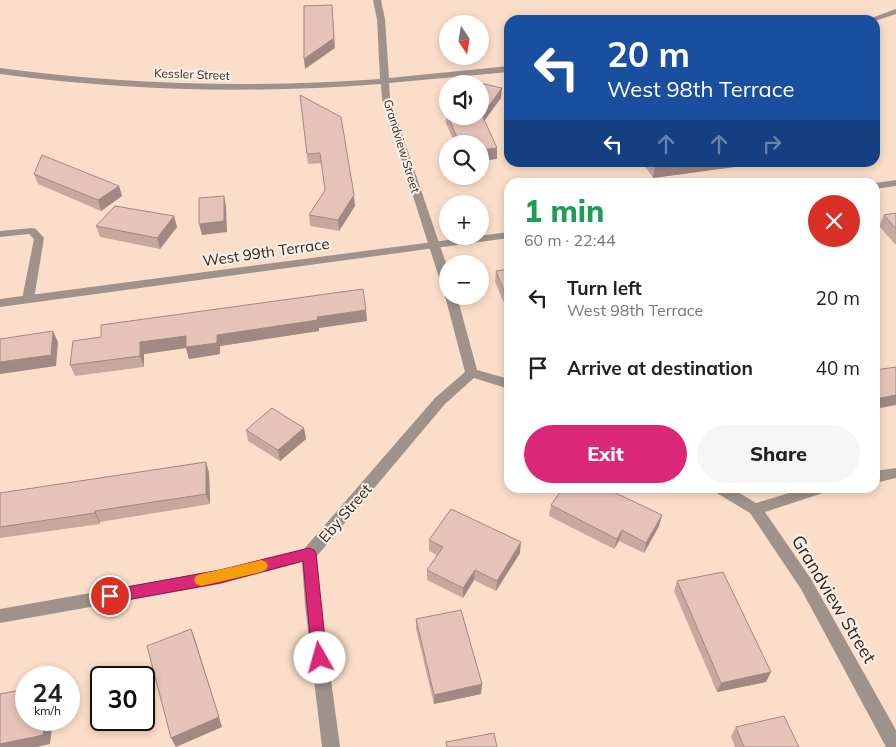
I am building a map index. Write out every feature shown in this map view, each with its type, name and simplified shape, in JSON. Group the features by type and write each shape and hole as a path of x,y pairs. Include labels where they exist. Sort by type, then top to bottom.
{"street":[{"name":"Grandview Street","path":"377,0 381,19 386,99 439,262"},
{"path":"880,17 896,11"},
{"name":"Kessler Street","path":"0,71 123,84 226,88 306,86 384,81 504,69"},
{"path":"880,185 896,183"},
{"path":"0,234 32,232 39,238 28,299"},
{"name":"West 99th Terrace","path":"0,302 504,235"},
{"path":"454,305 472,373 504,383"},
{"name":"Eby Street","path":"331,747 313,605 309,554 440,401 472,373"},
{"path":"880,476 896,473"},
{"name":"Grandview Street","path":"728,493 755,509 806,584 896,747"},
{"path":"755,509 805,493"},
{"path":"0,616 220,576 309,554"}],"building":[{"path":"332,5 334,38 304,59 304,6"},
{"path":"489,85 502,88 489,106"},
{"path":"300,95 341,117 354,195 338,220 309,215 325,190 320,153 307,154"},
{"path":"452,125 487,125 497,148 489,149 489,135 456,135"},
{"path":"42,155 119,186 98,200 34,174"},
{"path":"224,196 224,221 199,224 199,198"},
{"path":"115,206 174,216 157,238 96,226"},
{"path":"896,213 896,229 884,215"},
{"path":"504,270 504,291 496,271"},
{"path":"363,289 366,310 317,317 318,320 217,335 217,343 186,347 186,336 140,342 140,356 70,365 73,341 101,337 101,325"},
{"path":"53,331 51,355 0,362 0,339"},
{"path":"896,367 896,395 880,398 880,369"},
{"path":"272,408 304,428 278,450 246,430"},
{"path":"206,462 206,494 0,527 0,493"},
{"path":"559,493 616,493 662,515 646,543 622,530 617,539 551,505"},
{"path":"451,509 521,542 497,581 475,570 463,588 427,570 443,547 429,540"},
{"path":"723,572 771,672 721,683 677,581"},
{"path":"461,610 482,684 434,695 416,619"},
{"path":"191,629 219,717 171,738 155,677 155,666 152,666 147,646"},
{"path":"15,691 15,731 44,731 43,735 0,744 0,694"},
{"path":"784,716 799,747 744,747 736,727"},
{"path":"494,733 497,747 447,747 446,742"}],"slow traffic":[{"path":"201,580 261,566"}],"route":[{"path":"110,596 220,576 309,554 320,658"}]}
